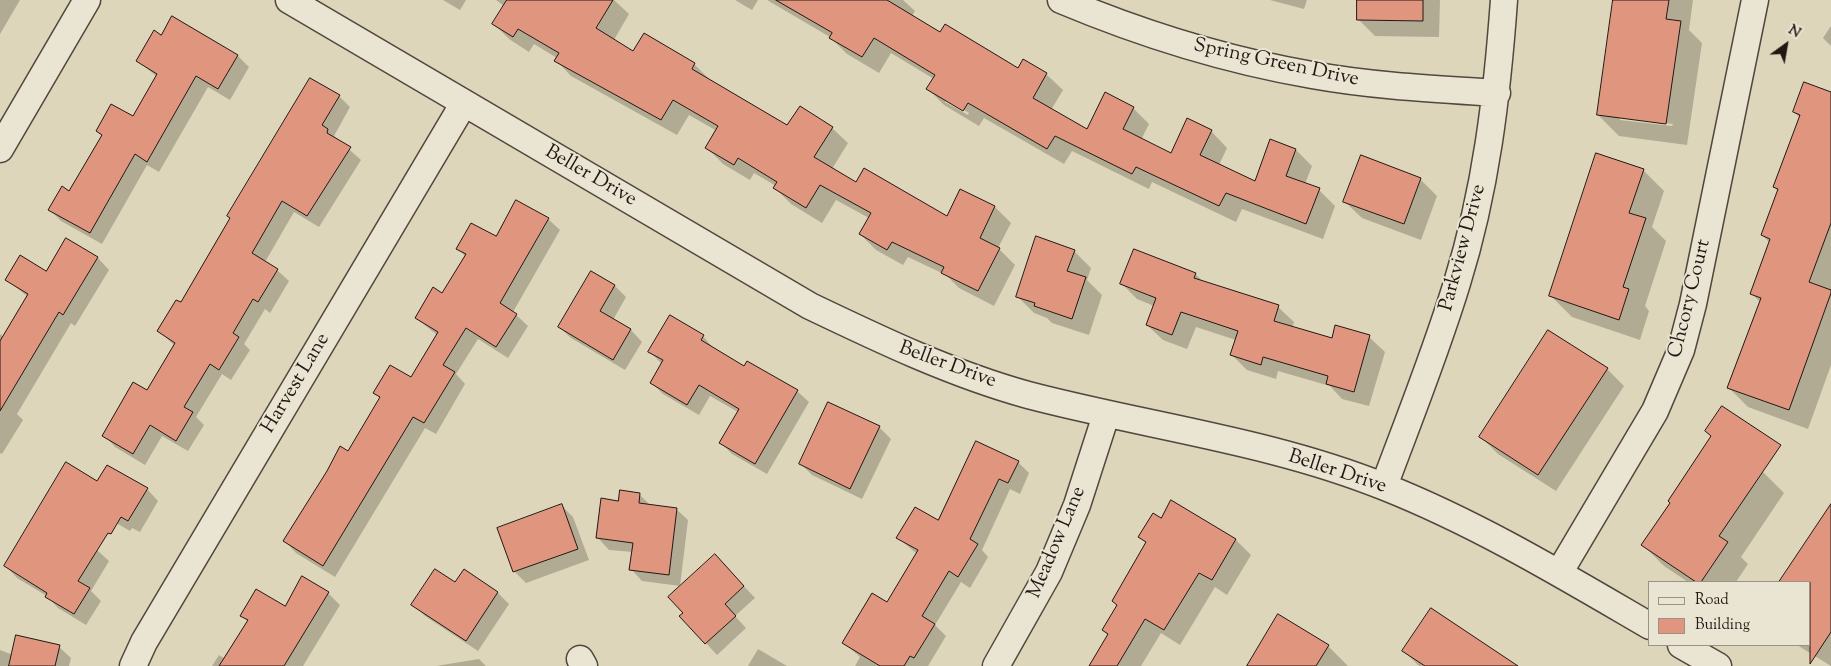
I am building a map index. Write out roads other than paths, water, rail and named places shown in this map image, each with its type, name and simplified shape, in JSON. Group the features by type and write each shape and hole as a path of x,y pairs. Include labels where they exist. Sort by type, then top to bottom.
{"street":[{"path":"0,149 87,0"},
{"name":"Spring Green Drive","path":"1061,0 1147,34 1229,58 1339,79 1392,86 1497,93"},
{"name":"Parkview Drive","path":"1384,486 1439,340 1458,282 1473,223 1497,93 1504,0"},
{"name":"Chcory Court","path":"1559,573 1655,411 1681,350 1693,304 1755,0"},
{"name":"Beller Drive","path":"296,2 810,306 900,349 959,372 1025,394 1106,415 1259,448 1384,486 1477,528 1648,625"},
{"name":"Harvest Lane","path":"133,666 144,642 464,103"},
{"name":"Meadow Lane","path":"996,666 1049,572 1077,505 1106,415"},
{"path":"1683,646 1718,666"}]}
